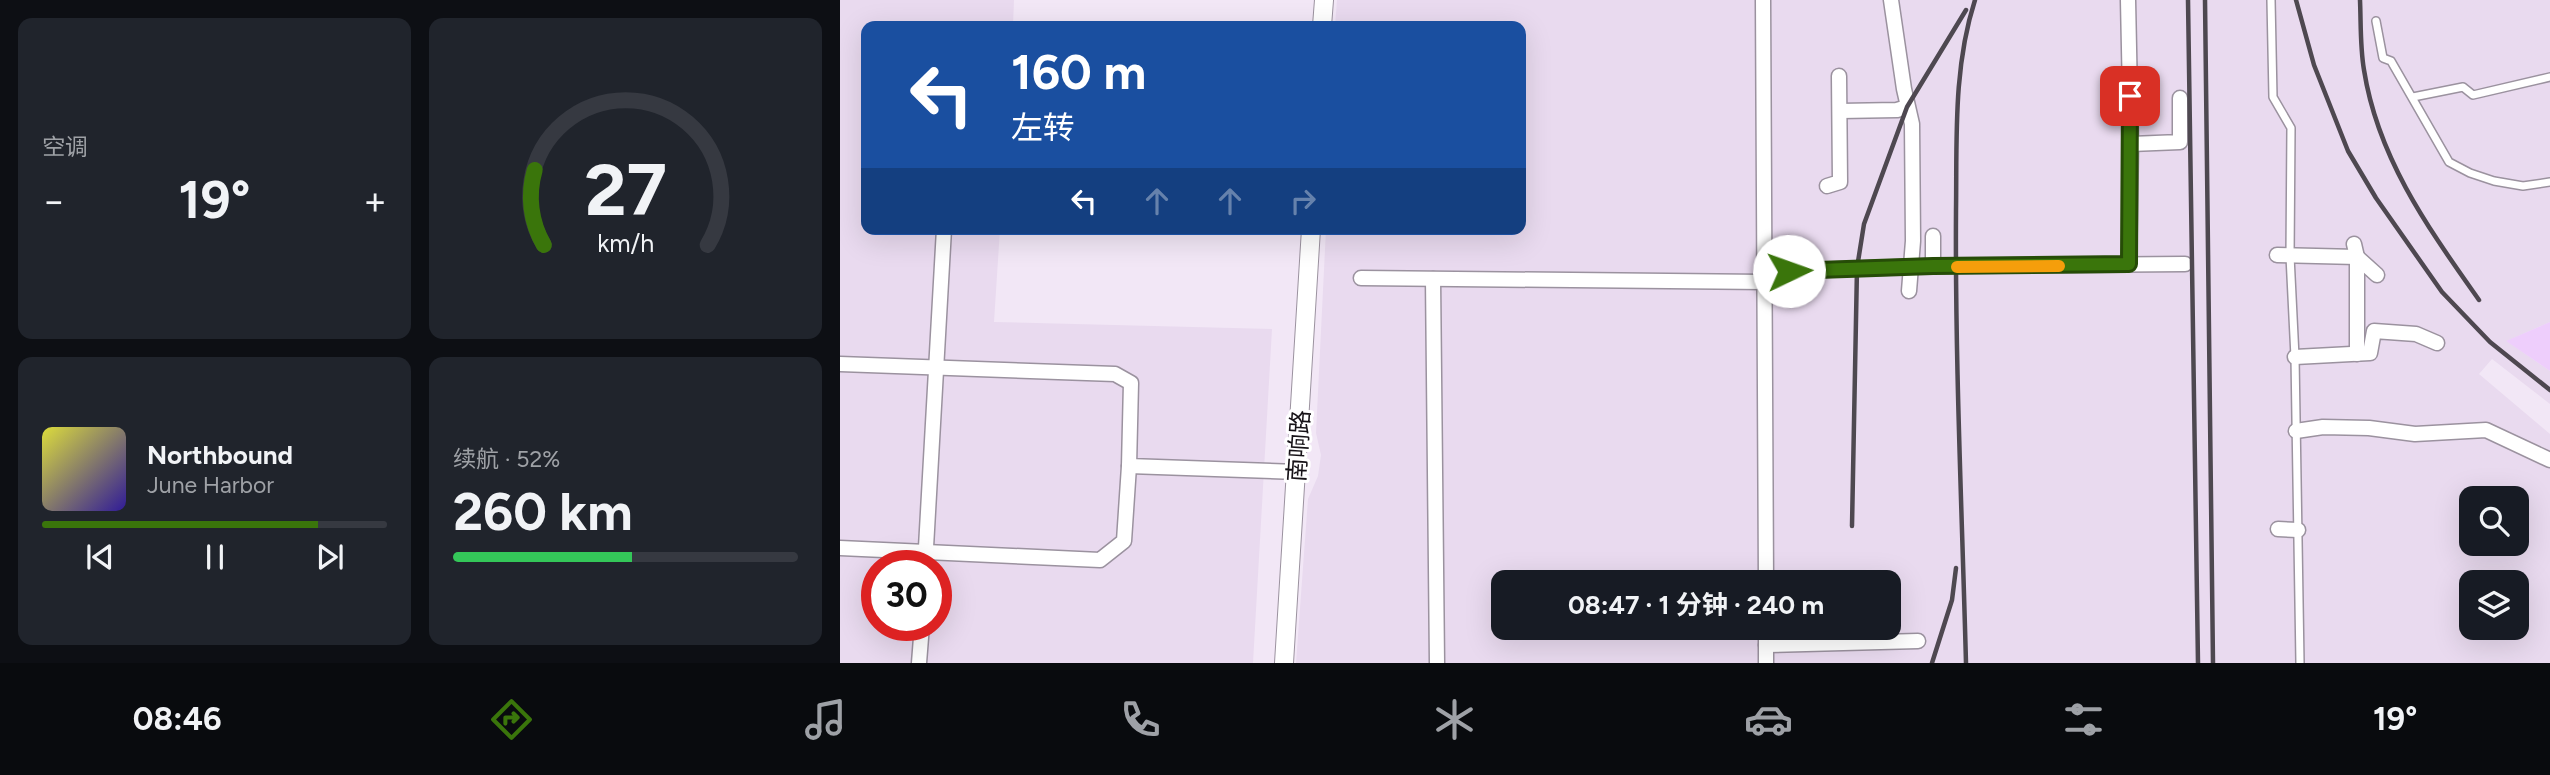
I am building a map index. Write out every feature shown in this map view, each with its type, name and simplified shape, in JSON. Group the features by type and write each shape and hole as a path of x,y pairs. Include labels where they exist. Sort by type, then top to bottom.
{"street":[{"path":"1322,21 1324,0"},
{"path":"1763,0 1766,570"},
{"path":"1891,0 1912,124 1912,269 1909,291"},
{"path":"2128,0 2132,144 2129,264"},
{"path":"1827,186 1840,182 1839,76"},
{"path":"2132,144 2180,142 2180,98"},
{"path":"1840,111 1897,110 1907,107"},
{"path":"2115,163 2131,163"},
{"path":"926,550 944,235"},
{"name":"南响路","path":"1284,663 1297,472 1308,235"},
{"path":"1933,236 1933,266"},
{"path":"2284,256 2355,251"},
{"path":"2355,251 2377,275"},
{"path":"2355,251 2357,354"},
{"path":"1789,271 1912,269 1933,266 2185,264"},
{"path":"1360,278 1765,282"},
{"path":"1433,279 1437,663"},
{"path":"2295,357 2370,353 2374,331 2416,334 2437,344"},
{"path":"840,364 1115,374 1131,383 1124,541 1100,559 952,559"},
{"path":"2296,431 2323,427 2369,428 2415,434 2486,430 2550,460"},
{"path":"1129,466 1297,472"},
{"path":"2278,529 2298,530"},
{"path":"840,548 861,551"},
{"path":"1766,640 1766,663"},
{"path":"1766,645 1918,640"},
{"path":"919,663 921,641"}],"lane":[{"path":"2271,0 2273,97 2291,128 2284,256 2295,357 2301,663"},
{"path":"2376,21 2383,58 2390,61 2413,97 2449,162 2494,181 2522,186 2550,183"},
{"path":"2413,97 2463,87 2473,95 2550,77"}],"shaded area":[{"path":"840,0 1014,0 1013,21 861,21 861,235 1000,235 994,322 1272,329 1253,663 840,663"},
{"path":"1337,0 2550,0 2550,322 2507,341 2550,371 2550,404 2492,359 2479,374 2550,434 2550,663 1296,663 1308,499 1318,476 1321,455 1316,433 1326,235 1526,235 1526,21 1335,21"},
{"path":"2550,322 2550,371 2506,341"}],"railway":[{"path":"1966,663 1956,267 1957,131 1963,52 1975,0"},
{"path":"2188,0 2198,663"},
{"path":"2205,0 2213,663"},
{"path":"2296,0 2314,65 2348,151 2376,198 2442,292 2490,342 2550,390"},
{"path":"2360,0 2364,70 2381,134 2408,192 2479,300"},
{"path":"1852,526 1857,268 1864,224 1907,107 1966,10"},
{"path":"1932,663 1952,600 1956,568"}],"slow traffic":[{"path":"1957,267 2059,266"}],"route":[{"path":"1789,271 2129,264 2132,144 2130,96"}]}
